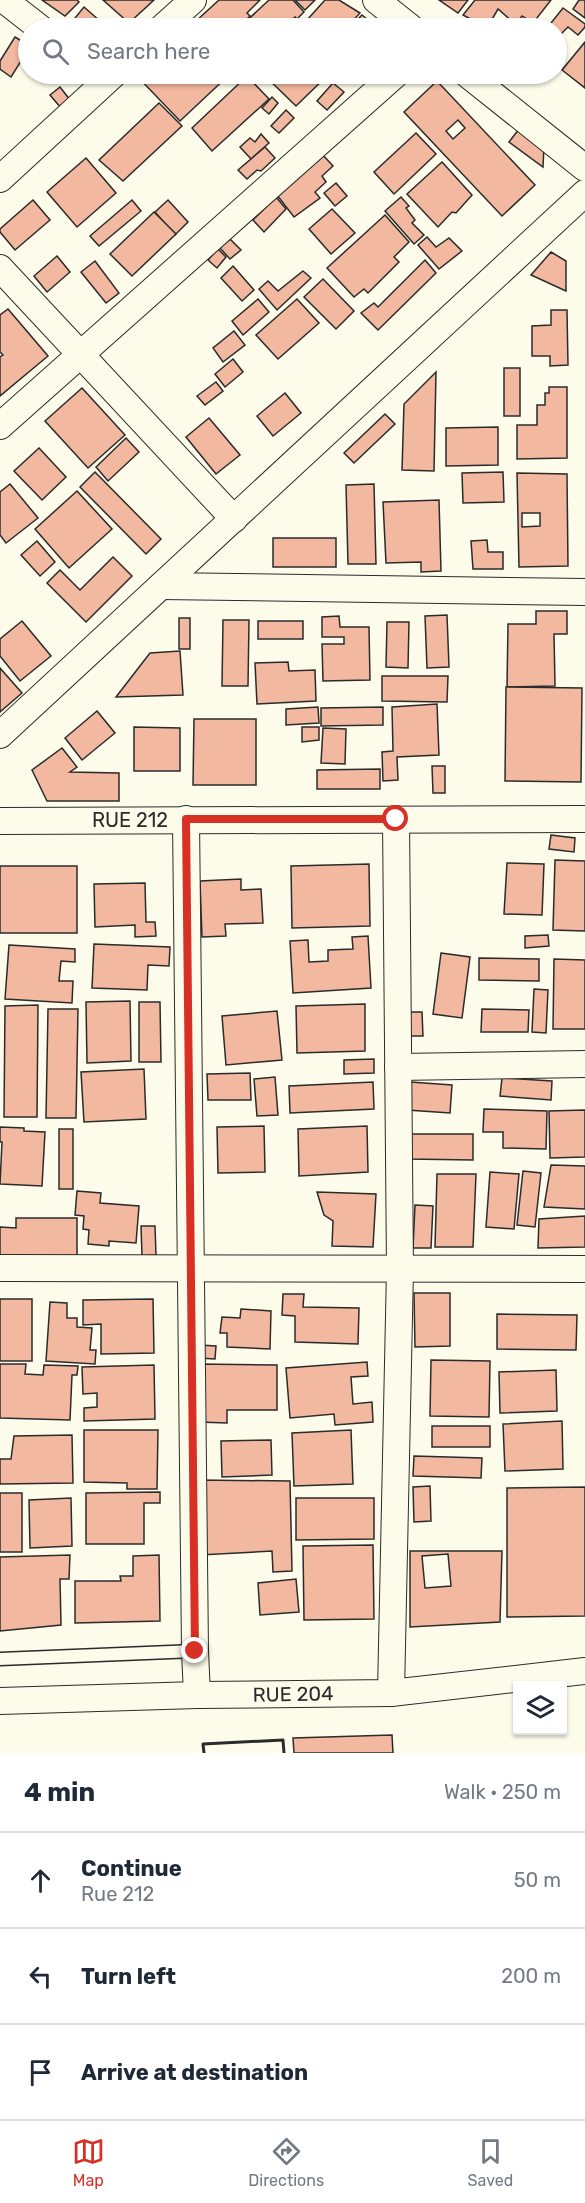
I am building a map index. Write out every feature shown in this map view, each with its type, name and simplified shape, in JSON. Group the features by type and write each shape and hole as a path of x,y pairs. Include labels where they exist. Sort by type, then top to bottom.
{"street":[{"path":"4,0 27,18"},
{"path":"173,18 193,0"},
{"path":"376,0 398,18"},
{"path":"0,179 98,84"},
{"path":"0,426 385,84"},
{"path":"480,84 585,168"},
{"path":"0,735 585,193"},
{"path":"0,268 234,519"},
{"path":"161,586 585,592"},
{"path":"186,819 189,1269 197,1695"},
{"path":"391,1693 400,1269 396,819"},
{"name":"RUE 212","path":"0,821 585,819"},
{"path":"398,1067 585,1064"},
{"path":"0,1268 585,1269"},
{"name":"RUE 204","path":"0,1701 197,1695 391,1693 585,1671"}],"lane":[{"path":"0,1659 195,1651"}],"building":[{"path":"42,0 77,0 79,2 65,16"},
{"path":"103,0 154,0 134,18 123,18"},
{"path":"219,0 260,0 247,13 250,16 248,18 199,18"},
{"path":"269,0 293,0 304,12 298,18 250,18"},
{"path":"295,0 315,0 305,10"},
{"path":"325,0 339,0 360,13 355,18 309,18"},
{"path":"439,0 468,0 458,13"},
{"path":"475,0 551,0 537,18 522,16 508,18 498,9 493,18 469,18 463,15"},
{"path":"579,0 585,0 585,18 573,9"},
{"path":"84,7 97,18 75,18"},
{"path":"563,8 585,24 585,27 578,35 567,28 567,18 555,18"},
{"path":"15,37 18,39 18,66 11,77 0,69 0,61"},
{"path":"585,42 585,88 567,74 567,64"},
{"path":"145,84 219,84 180,121"},
{"path":"239,84 255,84 269,99 212,151 192,128"},
{"path":"273,84 319,84 296,106"},
{"path":"332,84 344,92 327,110 317,101"},
{"path":"434,84 440,84 535,185 502,216 404,112","holes":["458,120 465,128 453,139 446,131"]},
{"path":"60,87 70,100 61,108 50,95"},
{"path":"272,97 278,103 269,114 262,108"},
{"path":"159,103 182,126 123,181 99,160"},
{"path":"286,110 294,118 279,133 271,126"},
{"path":"519,129 544,146 543,167 509,142"},
{"path":"416,133 436,154 394,194 374,172"},
{"path":"261,134 269,143 251,159 240,147 250,138 255,142"},
{"path":"265,147 275,158 261,171 257,170 247,179 238,170"},
{"path":"321,153 333,166 322,176 326,182 315,192 320,198 294,217 277,195"},
{"path":"86,158 116,193 77,227 47,192"},
{"path":"442,162 472,195 456,213 452,212 438,227 407,194"},
{"path":"336,183 347,196 335,206 324,193"},
{"path":"276,197 286,209 264,232 253,220"},
{"path":"401,197 409,206 406,208 415,220 412,223 424,235 414,244 385,211"},
{"path":"33,200 50,220 15,250 0,229"},
{"path":"132,200 141,211 99,246 90,236"},
{"path":"168,200 188,222 175,235 155,212"},
{"path":"332,209 355,233 331,254 309,229"},
{"path":"154,212 176,234 132,276 110,254"},
{"path":"385,215 409,242 394,257 399,262 368,293 364,289 354,297 327,268"},
{"path":"427,237 436,247 449,238 462,251 439,269 418,245"},
{"path":"230,239 241,250 230,259 220,248"},
{"path":"218,249 226,257 217,268 208,260"},
{"path":"551,252 566,261 566,291 531,275"},
{"path":"57,256 70,272 47,292 34,276"},
{"path":"425,260 436,273 378,330 361,313 374,303 378,307"},
{"path":"95,261 119,293 106,303 81,272"},
{"path":"233,266 254,290 242,301 221,278"},
{"path":"303,271 311,278 277,310 259,289 268,281 278,291"},
{"path":"323,279 354,311 336,329 304,297"},
{"path":"258,299 269,312 243,335 232,321"},
{"path":"297,299 319,323 278,359 256,335"},
{"path":"8,309 48,356 0,396 0,357 3,355 0,352 0,315"},
{"path":"551,310 567,310 568,365 550,366 550,356 532,356 532,326 551,325"},
{"path":"234,331 245,345 223,362 213,348"},
{"path":"233,359 243,372 225,387 215,374"},
{"path":"504,368 520,368 520,416 504,416"},
{"path":"436,372 434,471 402,470 404,404"},
{"path":"216,382 223,391 205,405 197,396"},
{"path":"549,387 567,387 567,458 517,459 517,425 537,425 537,405 545,405 545,393 549,393"},
{"path":"82,388 125,435 88,468 45,421"},
{"path":"285,393 301,413 273,436 257,416"},
{"path":"385,414 395,424 354,463 344,453"},
{"path":"209,418 240,455 216,474 186,437"},
{"path":"498,427 498,465 446,466 446,428"},
{"path":"126,438 139,452 108,481 96,467"},
{"path":"39,448 66,477 42,500 14,471"},
{"path":"95,472 161,539 146,554 80,487"},
{"path":"503,472 504,502 463,503 462,473"},
{"path":"517,473 567,474 568,566 519,567","holes":["522,513 540,513 540,526 522,527"]},
{"path":"10,484 38,518 6,543 0,535 0,492"},
{"path":"374,484 376,564 348,564 346,485"},
{"path":"77,491 112,529 69,568 35,529"},
{"path":"439,500 441,571 421,572 421,562 386,563 383,502"},
{"path":"273,538 336,538 336,567 273,567"},
{"path":"487,540 488,552 503,552 503,569 473,569 471,541"},
{"path":"37,541 55,562 40,576 21,555"},
{"path":"113,557 132,576 86,622 47,583 60,570 80,590"},
{"path":"536,611 567,611 567,634 554,634 555,686 507,687 508,624 536,624"},
{"path":"447,615 449,667 427,668 425,616"},
{"path":"339,616 340,627 369,627 370,680 323,681 322,644 344,644 344,637 322,637 322,617"},
{"path":"179,618 190,618 190,649 179,649"},
{"path":"223,620 249,620 248,686 222,686"},
{"path":"22,621 51,656 20,681 0,656 0,639"},
{"path":"258,621 303,621 303,639 258,639"},
{"path":"387,622 409,622 408,668 386,667"},
{"path":"180,651 183,695 116,697 150,653"},
{"path":"288,662 289,671 315,670 316,701 257,704 255,663"},
{"path":"0,668 22,693 0,712"},
{"path":"382,676 448,676 447,702 382,701"},
{"path":"506,687 582,688 581,782 505,781"},
{"path":"437,704 439,755 397,757 398,780 383,781 382,752 393,751 392,707"},
{"path":"318,707 319,723 286,725 286,709"},
{"path":"383,707 383,725 321,726 321,708"},
{"path":"97,711 115,733 82,760 65,738"},
{"path":"194,719 256,719 256,785 193,785"},
{"path":"134,727 180,728 180,771 134,771"},
{"path":"302,727 319,727 319,740 302,742"},
{"path":"323,728 346,729 345,764 321,763"},
{"path":"62,748 77,767 70,772 119,773 119,801 47,801 32,770"},
{"path":"432,766 445,766 445,793 433,793"},
{"path":"380,769 380,789 317,789 317,770"},
{"path":"551,835 575,838 574,852 549,849"},
{"path":"555,860 585,861 585,931 553,930"},
{"path":"507,863 544,864 542,915 504,914"},
{"path":"369,864 370,926 292,928 291,866"},
{"path":"0,866 77,866 77,933 0,933"},
{"path":"241,879 241,890 261,889 263,923 225,924 226,936 202,937 200,881"},
{"path":"145,883 146,922 155,922 156,936 135,937 135,925 95,927 94,884"},
{"path":"548,935 549,946 525,948 525,936"},
{"path":"368,936 371,988 293,993 290,941 308,940 309,962 328,961 328,950 353,949 352,937"},
{"path":"94,944 170,947 169,966 148,965 147,990 92,988"},
{"path":"9,945 75,949 75,962 61,961 59,981 73,981 72,1003 5,999"},
{"path":"441,953 470,957 462,1018 433,1014"},
{"path":"479,958 539,959 539,981 479,980"},
{"path":"554,959 585,960 585,1029 553,1029"},
{"path":"534,989 548,990 546,1033 532,1032"},
{"path":"130,1001 131,1061 87,1063 86,1002"},
{"path":"139,1002 160,1002 161,1062 139,1062"},
{"path":"365,1004 365,1051 297,1053 296,1006"},
{"path":"38,1005 37,1117 4,1117 5,1006"},
{"path":"48,1009 78,1009 76,1118 46,1118"},
{"path":"482,1009 529,1010 528,1032 481,1032"},
{"path":"277,1011 282,1060 226,1065 222,1016"},
{"path":"410,1012 422,1012 423,1036 410,1036"},
{"path":"374,1059 374,1073 344,1074 344,1060"},
{"path":"144,1069 146,1119 84,1122 81,1072"},
{"path":"250,1073 251,1100 208,1100 207,1074"},
{"path":"275,1077 278,1115 257,1116 254,1079"},
{"path":"502,1078 552,1081 551,1100 500,1096"},
{"path":"373,1082 374,1109 290,1113 289,1086"},
{"path":"410,1082 452,1085 450,1113 407,1110"},
{"path":"484,1109 547,1111 546,1149 503,1148 503,1132 483,1132"},
{"path":"585,1110 585,1157 550,1158 549,1111"},
{"path":"264,1126 265,1172 218,1173 217,1127"},
{"path":"367,1126 368,1172 299,1176 298,1129"},
{"path":"0,1127 45,1132 42,1186 0,1184 2,1142 0,1142"},
{"path":"59,1129 73,1129 73,1189 59,1189"},
{"path":"407,1134 473,1134 473,1160 407,1159"},
{"path":"551,1165 585,1166 585,1209 544,1207"},
{"path":"523,1171 541,1173 535,1227 517,1225"},
{"path":"490,1172 519,1174 514,1229 486,1227"},
{"path":"437,1174 476,1174 473,1247 435,1247"},
{"path":"77,1191 101,1193 100,1203 139,1206 136,1243 109,1241 109,1246 88,1244 89,1230 83,1229 84,1216 75,1215"},
{"path":"317,1192 376,1194 373,1247 332,1246 333,1221 324,1215"},
{"path":"415,1205 433,1206 431,1248 413,1248"},
{"path":"585,1216 585,1247 538,1248 539,1219"},
{"path":"16,1218 77,1218 77,1261 0,1261 0,1227 16,1228"},
{"path":"141,1226 155,1226 156,1255 142,1256"},
{"path":"414,1293 450,1293 450,1346 415,1347"},
{"path":"283,1294 304,1294 303,1307 359,1308 358,1344 295,1342 295,1316 282,1315"},
{"path":"0,1299 32,1299 32,1361 0,1361"},
{"path":"153,1299 154,1353 101,1354 101,1324 83,1325 83,1300"},
{"path":"50,1302 67,1303 67,1318 77,1318 77,1327 92,1328 90,1350 96,1350 95,1364 46,1361"},
{"path":"241,1309 271,1311 270,1349 227,1347 227,1333 220,1333 222,1317 240,1318"},
{"path":"497,1314 577,1315 576,1350 497,1349"},
{"path":"199,1345 216,1346 215,1359 199,1358"},
{"path":"431,1360 490,1361 489,1417 430,1416"},
{"path":"367,1362 368,1376 351,1377 353,1404 372,1402 373,1422 335,1425 334,1414 290,1418 286,1368"},
{"path":"0,1364 26,1364 25,1374 43,1375 44,1365 78,1366 77,1375 72,1375 70,1420 0,1418"},
{"path":"198,1364 277,1365 277,1410 227,1410 227,1423 198,1422"},
{"path":"154,1365 155,1419 84,1421 84,1408 97,1407 97,1393 83,1394 82,1367"},
{"path":"556,1370 557,1411 500,1413 499,1372"},
{"path":"562,1421 563,1469 505,1471 503,1424"},
{"path":"432,1426 490,1426 490,1447 432,1447"},
{"path":"84,1430 158,1430 157,1489 127,1489 127,1483 84,1482"},
{"path":"351,1430 353,1484 294,1486 292,1433"},
{"path":"72,1435 73,1483 0,1484 0,1459 11,1459 14,1436"},
{"path":"271,1440 272,1475 222,1477 221,1441"},
{"path":"414,1456 482,1458 481,1478 413,1476"},
{"path":"198,1480 290,1481 292,1571 273,1572 272,1551 200,1555"},
{"path":"430,1486 431,1521 414,1522 413,1487"},
{"path":"585,1487 585,1616 507,1617 507,1488"},
{"path":"160,1492 160,1503 144,1503 144,1544 86,1544 86,1493"},
{"path":"0,1493 22,1493 22,1552 0,1552"},
{"path":"71,1498 72,1546 30,1548 29,1500"},
{"path":"296,1498 374,1498 374,1539 296,1540"},
{"path":"373,1545 374,1619 304,1620 303,1546"},
{"path":"410,1551 502,1551 500,1622 410,1627","holes":["448,1554 451,1586 425,1588 422,1556"]},
{"path":"70,1555 69,1579 60,1579 61,1625 0,1631 0,1557"},
{"path":"159,1555 160,1621 75,1623 75,1581 121,1581 120,1576 133,1576 133,1556"},
{"path":"296,1579 299,1612 260,1615 258,1583"},
{"path":"392,1735 393,1753 294,1753 293,1738"}],"wall":[{"path":"204,1753 203,1744 283,1740 284,1753"}],"route":[{"path":"195,1651 189,1269 186,819 396,819"}]}
